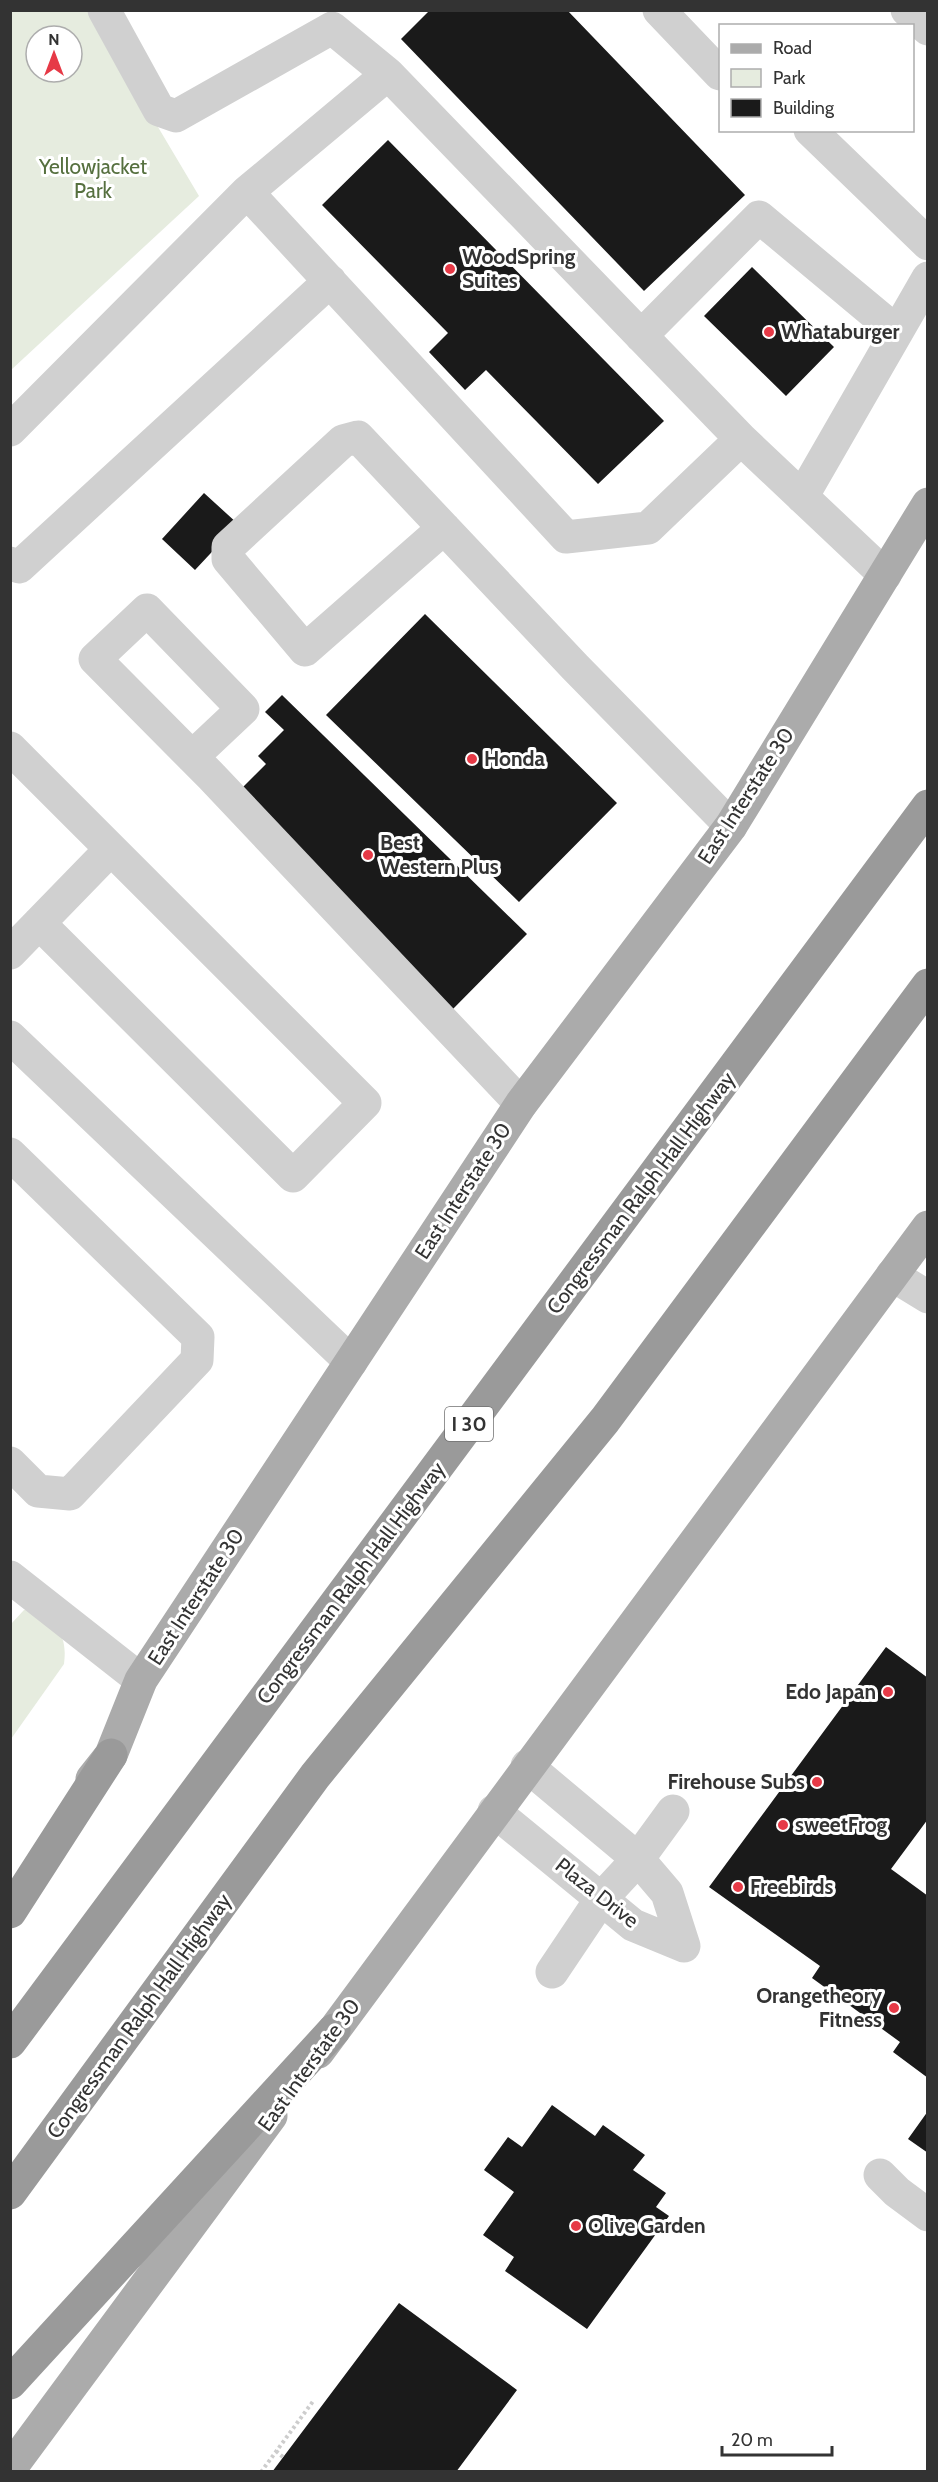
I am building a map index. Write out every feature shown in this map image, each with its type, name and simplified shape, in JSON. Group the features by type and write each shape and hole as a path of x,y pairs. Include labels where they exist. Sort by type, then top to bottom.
{"highway":[{"name":"Congressman Ralph Hall Highway","path":"10,2042 927,806"},
{"name":"Congressman Ralph Hall Highway","path":"10,2193 315,1776 605,1420 927,985"},
{"path":"10,1912 111,1755"},
{"path":"10,2383 334,2030"}],"main road":[{"name":"East Interstate 30","path":"10,1884 111,1755 141,1680 521,1104 731,826 927,504"},
{"name":"East Interstate 30","path":"10,2469 927,1227"}],"lane":[{"path":"104,10 159,110 176,116 332,28 388,74 741,440 885,575"},
{"path":"659,10 719,73"},
{"path":"907,10 927,29"},
{"path":"10,430 247,192 388,74"},
{"path":"812,132 927,244"},
{"path":"247,192 566,537 648,528 741,440"},
{"path":"640,336 759,217 897,332"},
{"path":"802,497 927,278"},
{"path":"10,563 19,567 330,281"},
{"path":"444,528 306,650 228,559 228,547 343,441 358,437 731,826"},
{"path":"192,757 243,708 147,610 95,659 192,757 521,1104"},
{"path":"10,748 365,1103 293,1176 39,924"},
{"path":"10,953 111,849"},
{"path":"10,1037 351,1362"},
{"path":"10,1154 198,1337 197,1360 70,1494 38,1491 10,1463"},
{"path":"892,1275 927,1298"},
{"path":"10,1577 141,1680"},
{"name":"Plaza Drive","path":"494,1811 633,1925 684,1946 667,1893 638,1859 527,1766"},
{"path":"552,1972 601,1899 638,1859 673,1811"},
{"path":"880,2175 897,2192 927,2215"}],"path":[{"path":"261,2472 314,2400"},
{"path":"276,2451 284,2457"}],"green space":[{"name":"Yellowjacket Park","path":"11,11 89,11 199,196 11,370"},
{"path":"24,1610 31,1610 58,1631 64,1644 64,1664 11,1739 11,1624"}],"building":[{"path":"430,10 567,10 745,195 644,291 401,39"},
{"name":"WoodSpring Suites","path":"388,140 664,421 598,484 486,370 465,390 429,352 448,333 322,205"},
{"name":"Whataburger","path":"752,267 834,347 786,396 704,316"},
{"path":"204,493 238,524 195,570 162,539"},
{"name":"Honda","path":"425,614 617,803 519,902 326,715"},
{"name":"Best Western Plus","path":"282,695 527,934 451,1011 233,797 266,764 258,756 284,730 265,712"},
{"path":"886,1647 928,1678 928,1819 891,1869 928,1896 928,2078 893,2052 900,2042 812,1978 820,1966 709,1887"},
{"name":"Olive Garden","path":"552,2105 595,2136 603,2125 645,2155 633,2170 666,2193 656,2207 669,2216 587,2329 505,2271 514,2257 483,2235 514,2192 484,2170 508,2137 522,2147"},
{"path":"928,2111 928,2153 908,2139"},
{"path":"399,2303 517,2390 456,2472 328,2472 326,2470 325,2472 272,2472"}],"place":[{"name":"WoodSpring Suites","path":"450,269"},
{"name":"Whataburger","path":"769,332"},
{"name":"Honda","path":"472,759"},
{"name":"Best Western Plus","path":"368,855"},
{"name":"Edo Japan","path":"888,1692"},
{"name":"Firehouse Subs","path":"817,1782"},
{"name":"sweetFrog","path":"783,1825"},
{"name":"Freebirds","path":"738,1887"},
{"name":"Orangetheory Fitness","path":"894,2008"},
{"name":"Olive Garden","path":"576,2226"}]}
